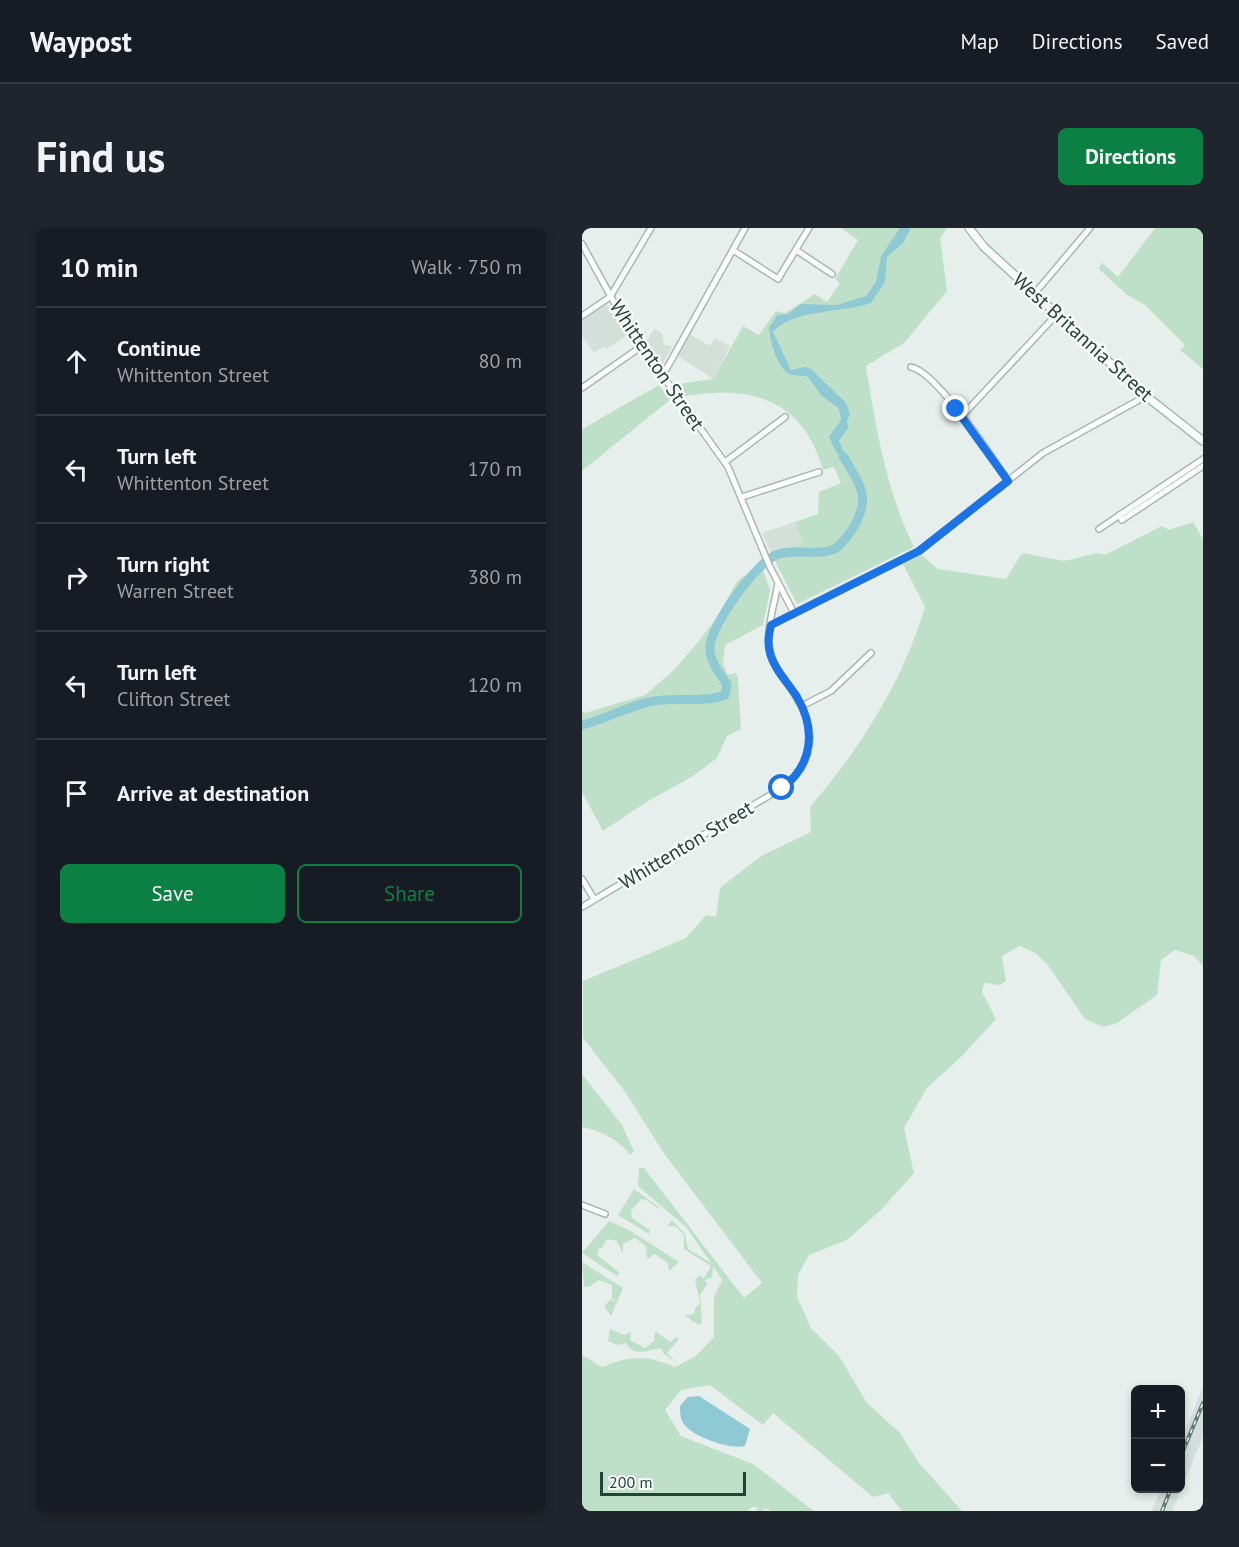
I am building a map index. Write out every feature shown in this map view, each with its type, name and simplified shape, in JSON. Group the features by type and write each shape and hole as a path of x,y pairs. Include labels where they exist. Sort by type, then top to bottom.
{"street":[{"path":"582,316 610,297 651,228"},
{"path":"663,375 746,228"},
{"path":"733,250 778,279 809,228"},
{"name":"West Britannia Street","path":"969,228 984,247 1146,396 1203,441"},
{"path":"1035,293 1090,228"},
{"name":"Whittenton Street","path":"582,244 610,297 642,346 725,462 742,497 770,567 794,613"},
{"path":"796,250 832,274"},
{"path":"962,416 1058,314"},
{"path":"582,388 642,346"},
{"path":"911,367 928,376 962,416 1008,481"},
{"path":"771,625 919,551 1053,447 1146,396"},
{"path":"725,462 785,417"},
{"path":"1099,529 1203,459"},
{"path":"1119,515 1122,520 1203,466"},
{"path":"742,497 819,472"},
{"name":"Whittenton Street","path":"582,907 793,779 804,765 809,748 807,723 802,706 771,657 769,644 778,583"},
{"path":"802,706 831,691 871,653"},
{"path":"582,879 594,899"},
{"path":"582,1205 605,1214"}],"shaded area":[{"path":"605,302 626,336 606,349 604,346 594,353 582,336 582,318"},
{"path":"654,329 662,333 664,344 672,347 663,363 646,342"},
{"path":"690,334 710,346 715,338 730,346 713,379 678,356"},
{"path":"795,522 803,544 772,555 762,533"},
{"path":"1203,1386 1203,1437 1185,1480 1185,1439 1185,1431"},
{"path":"1159,1493 1180,1493 1172,1511 1152,1511"}],"green space":[{"path":"841,228 947,228 940,238 947,291 904,343 866,366 889,481 914,547 797,604 772,555 803,544 795,522 818,514 819,492 841,483 834,467 823,470 814,446 802,427 788,412 772,402 732,393 685,396 678,384 713,379 743,326 759,335 776,311 785,313 815,294 827,302 840,283 835,279 858,240"},
{"path":"1155,228 1203,228 1203,369 1180,350 1185,345 1145,305 1127,295 1099,269 1101,262 1118,277"},
{"path":"659,385 671,399 582,471 582,429"},
{"path":"1193,522 1203,539 1203,966 1194,956 1175,950 1161,960 1157,995 1117,1023 1103,1027 1085,1019 1047,964 1035,953 1020,946 1002,956 1006,981 1000,985 984,983 982,992 996,1019 962,1056 927,1088 904,1128 914,1173 881,1210 847,1240 809,1255 798,1275 797,1297 811,1328 839,1356 867,1403 900,1433 919,1463 962,1511 902,1511 888,1493 873,1497 773,1413 763,1425 710,1385 681,1390 665,1410 681,1436 753,1464 814,1511 772,1511 763,1508 764,1511 756,1511 759,1508 752,1507 747,1511 582,1511 582,1355 602,1367 622,1360 639,1358 656,1360 675,1367 696,1356 714,1337 714,1297 722,1280 713,1266 712,1277 705,1280 707,1284 700,1295 702,1322 699,1325 685,1316 695,1313 695,1308 700,1303 695,1280 700,1275 704,1278 711,1266 684,1249 684,1235 675,1226 667,1227 672,1220 685,1234 688,1249 711,1263 686,1227 638,1186 639,1168 644,1168 744,1298 762,1283 663,1152 626,1093 583,1038 583,981 686,938 706,915 716,917 720,888 761,856 811,832 810,807 863,738 892,688 916,634 925,607 903,564 920,554 938,569 1006,579 1022,553 1064,561 1098,553 1105,555 1162,526 1169,530"},
{"path":"761,564 770,590 763,625 725,645 723,664 728,675 736,673 738,679 741,729 727,736 717,758 693,776 648,801 603,831 582,792 582,711 585,713 645,695 672,672 699,641 718,616 737,581"},
{"path":"582,1074 622,1125 634,1151 630,1155 609,1136 582,1127"},
{"path":"634,1189 660,1208 641,1199 631,1211 632,1218 650,1230 649,1234 618,1215"},
{"path":"609,1221 629,1230 679,1262 669,1271 668,1263 655,1254 647,1259 646,1246 635,1238 623,1244 623,1254 617,1241 607,1239 602,1248 599,1248 597,1255 620,1273 617,1276 582,1253"},
{"path":"582,1262 623,1288 617,1302 612,1298 612,1285 599,1280 589,1287 584,1287"},
{"path":"611,1299 617,1302 611,1316 604,1306"},
{"path":"610,1329 624,1335 631,1332 630,1340 645,1348 654,1341 655,1331 670,1342 676,1337 679,1339 667,1353 677,1363 663,1353 661,1348 637,1352 629,1348 626,1343 618,1345 608,1341"}],"water":[{"path":"900,228 911,228 903,243 887,257 885,282 871,303 805,315 792,319 773,332 791,370 805,367 811,369 846,403 850,414 847,421 848,428 839,441 852,470 835,450 829,437 841,420 839,409 821,395 808,377 791,375 785,370 775,353 769,328 777,315 788,314 801,304 837,305 866,296 876,282 881,256"},
{"path":"699,1396 750,1429 745,1446 730,1446 710,1441 686,1427 681,1418 680,1406 688,1397"}],"waterway":[{"path":"582,725 654,701 709,699 725,695 727,684 713,662 710,647 718,624 736,596 767,560 783,553 832,550 845,539 858,519 863,500 862,492 843,456"}],"railway":[{"path":"1185,1446 1203,1403"},
{"path":"1162,1511 1169,1493"}],"route":[{"path":"782,788 797,775 804,765 809,748 809,736 802,706 771,657 769,651 771,625 919,551 1008,481 956,409"}]}
